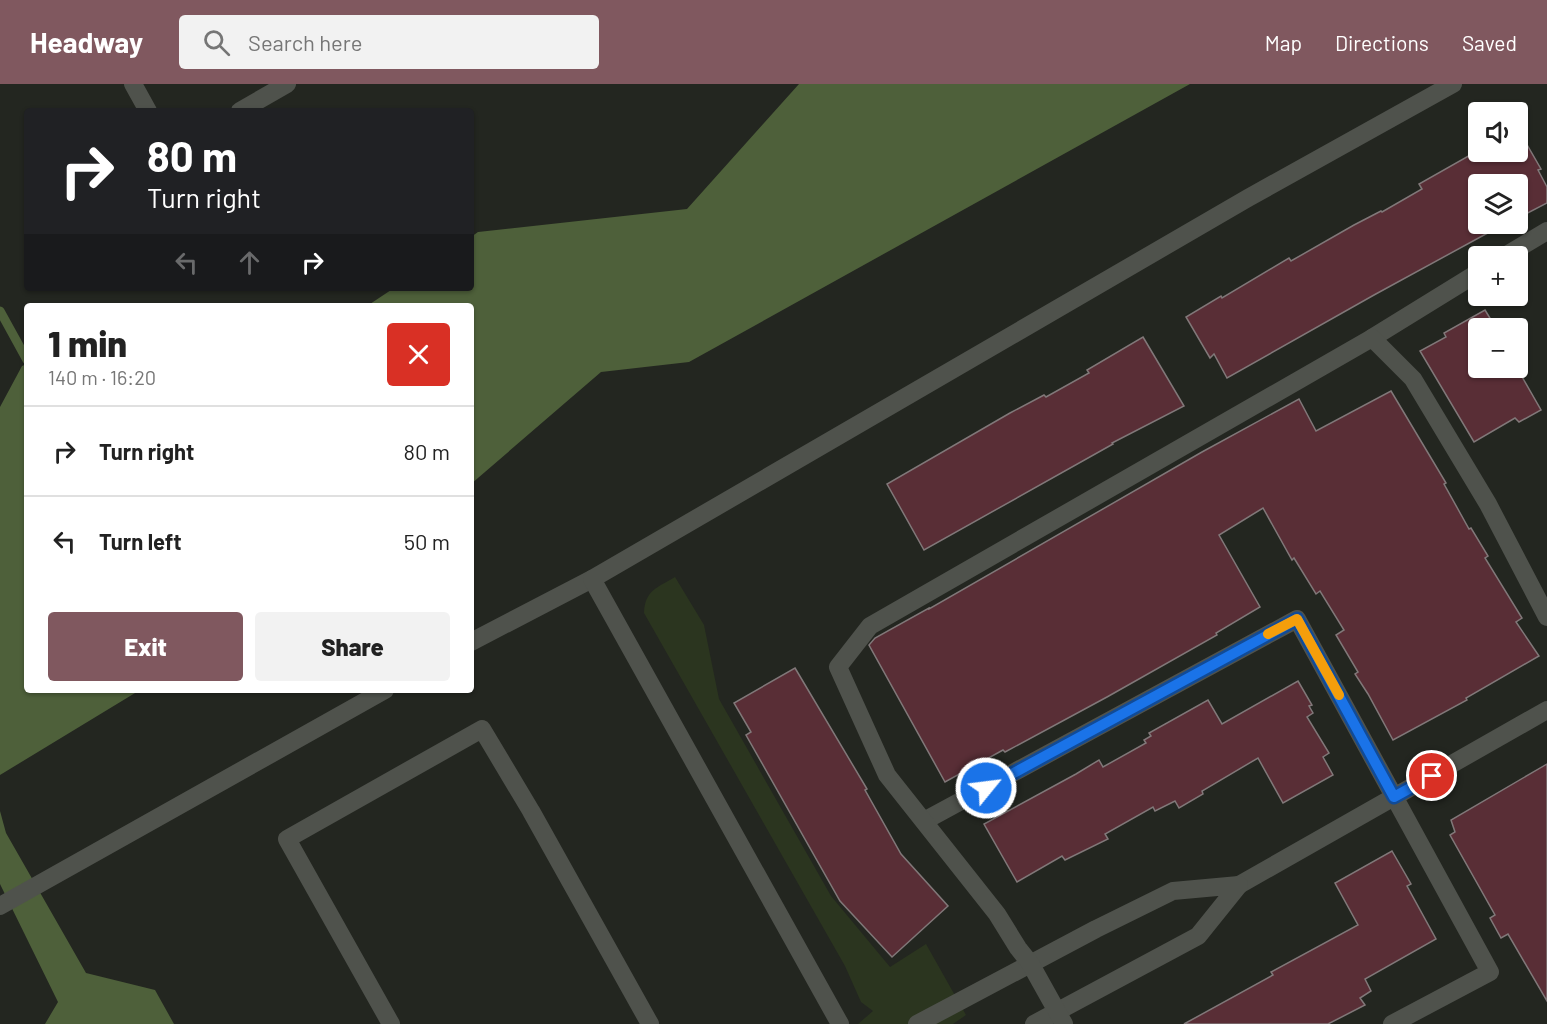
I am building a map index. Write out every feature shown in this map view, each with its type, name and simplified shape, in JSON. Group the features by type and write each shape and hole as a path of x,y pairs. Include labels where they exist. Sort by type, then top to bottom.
{"street":[{"path":"132,84 146,108"},
{"path":"245,108 287,84"},
{"path":"474,640 592,579 1248,198 1453,84"},
{"path":"1522,246 1547,231"},
{"path":"1061,1018 1030,963 997,914 887,775 838,667 870,626 1372,338 1468,280"},
{"path":"1372,338 1413,379 1488,504 1547,617"},
{"path":"592,579 840,1024"},
{"path":"924,821 1297,619 1490,972 1392,1024"},
{"path":"0,906 380,693"},
{"path":"1034,1024 1061,1018 1198,936 1239,885 1547,710"},
{"path":"391,1024 287,839 482,729 531,811 650,1024"},
{"path":"917,1024 1030,963 1173,891 1239,885"}],"shaded area":[{"path":"799,84 1190,84 689,362 601,372 474,481 474,303 372,303 390,291 474,291 474,235 478,232 687,209"},
{"path":"24,365 24,693 135,693 0,775 0,407"},
{"path":"675,577 704,625 719,699 831,896 890,967 926,944 966,1015 953,1024 858,1024 873,1011 861,1002 845,966 644,613 647,599 653,590"},
{"path":"0,811 6,833 86,973 155,990 174,1024 45,1024 58,1002 0,884"}],"building":[{"path":"1528,146 1541,169 1538,170 1547,187 1547,203 1528,213 1528,174 1468,174 1468,234 1486,234 1227,378 1214,354 1210,358 1186,317 1289,258 1291,261 1354,225 1382,212 1422,189 1419,184 1468,156 1468,162 1528,162"},
{"path":"1485,310 1490,318 1471,318"},
{"path":"1468,320 1468,378 1523,378 1541,410 1519,422 1515,418 1474,442 1420,351 1446,337 1444,333"},
{"path":"1143,337 1184,406 1112,443 924,550 887,484 1010,413 1044,395 1046,397 1089,373 1087,370"},
{"path":"1391,391 1446,483 1444,484 1469,529 1471,528 1488,556 1485,558 1522,618 1516,622 1539,656 1466,698 1467,700 1393,740 1355,674 1358,672 1336,635 1344,630 1320,591 1316,594 1294,558 1292,560 1263,508 1219,535 1260,607 1216,633 1217,635 1107,697 945,782 869,645 875,638 1299,399 1316,431"},
{"path":"795,668 867,789 865,790 901,854 948,906 892,957 840,901 746,735 751,732 734,703"},
{"path":"1298,681 1312,705 1309,706 1313,713 1307,717 1329,753 1323,757 1333,775 1283,803 1258,758 1202,791 1203,794 1179,808 1175,801 1155,811 1153,807 1105,834 1108,839 1065,860 1062,856 1017,882 984,824 1099,760 1103,767 1146,743 1144,740 1151,736 1149,733 1208,700 1222,724"},
{"path":"1547,764 1547,1001 1508,934 1501,938 1490,918 1495,915 1450,835 1455,832 1451,820"},
{"path":"1392,851 1411,884 1407,886 1436,939 1365,979 1371,991 1360,998 1365,1005 1328,1024 1184,1024 1273,975 1271,972 1358,925 1335,883"}],"waterway":[{"path":"0,311 24,355"}],"slow traffic":[{"path":"1268,634 1297,619 1339,695"}],"route":[{"path":"986,788 1297,619 1394,797 1432,776"}]}
